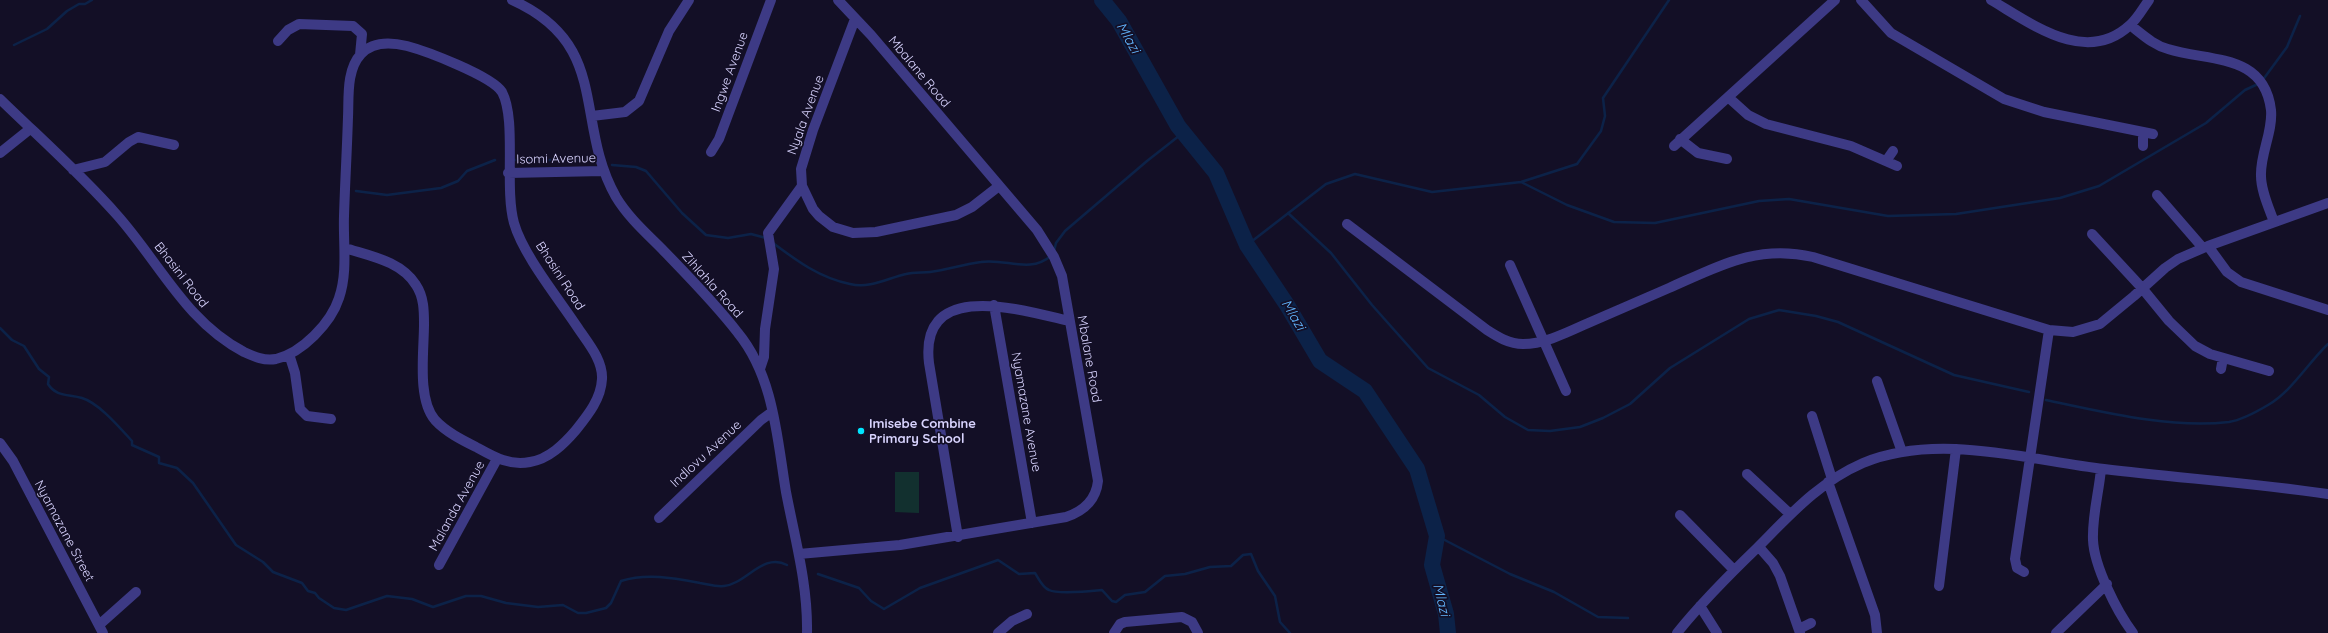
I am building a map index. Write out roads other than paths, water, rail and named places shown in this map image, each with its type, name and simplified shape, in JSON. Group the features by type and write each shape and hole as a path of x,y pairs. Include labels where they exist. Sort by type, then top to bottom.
{"street":[{"name":"Zihlahla Road","path":"512,0 539,15 568,45 583,72 604,171 625,210 694,282 739,333 760,369 772,412 799,554 806,609 807,633"},
{"path":"592,116 626,112 639,101 669,31 689,0"},
{"name":"Ingwe Avenue","path":"711,152 722,133 771,0"},
{"name":"Mbalane Road","path":"799,554 861,550 958,537 1076,514 1089,503 1097,488 1098,481 1062,276 1054,256 1037,230 838,0"},
{"path":"1727,159 1698,153 1677,143 1835,0"},
{"path":"1861,0 1891,33 2004,99 2044,112 2148,133 2143,146"},
{"path":"1990,0 2052,34 2074,42 2090,43 2112,37 2130,25 2149,0"},
{"name":"Nyala Avenue","path":"855,18 804,157 801,169 802,186 813,209 825,222 841,230 865,233 956,215 972,207 999,186"},
{"path":"278,41 288,30 299,24 353,26 362,34 360,55"},
{"path":"2130,25 2163,47 2242,65 2260,82 2269,102 2271,115 2261,168 2261,183 2274,222"},
{"name":"Bhasini Road","path":"0,99 119,216 186,306 208,327 226,341 259,358 274,359 289,354 314,335 335,307 342,285 345,248 344,220 349,99 351,76 360,55 371,46 380,43 405,45 476,73 491,81 502,92 507,110 508,173 512,218 519,235 591,346 599,363 602,378 598,398 591,410 575,431 554,451 533,462 510,463 497,459 439,425 426,406 424,387 424,312 420,290 415,282 392,263 345,248"},
{"path":"1728,97 1748,115 1766,124 1837,142 1897,166"},
{"path":"0,153 30,129"},
{"path":"73,170 106,162 129,142 138,137 174,145"},
{"path":"1886,161 1892,150"},
{"name":"Isomi Avenue","path":"508,173 604,171"},
{"path":"760,369 764,357 765,329 774,269 768,234 802,186"},
{"path":"2157,194 2227,272 2241,282 2328,310"},
{"path":"1347,224 1495,335 1516,344 1544,341 1735,259 1767,253 1787,252 1828,262 2049,330 2073,332 2100,324 2171,263 2205,247 2327,205"},
{"path":"2092,234 2187,340 2201,350 2269,371"},
{"path":"1510,265 1566,391"},
{"path":"958,537 929,363 928,340 932,328 946,315 970,306 994,305 1069,320"},
{"name":"Nyamazane Avenue","path":"994,305 1032,523"},
{"path":"2024,572 2017,568 2015,559 2049,330"},
{"path":"289,354 295,373 300,409 307,416 331,419"},
{"path":"2221,369 2223,358"},
{"path":"1877,381 1902,452"},
{"name":"Indlovu Avenue","path":"659,518 761,420 772,412"},
{"path":"1812,416 1830,480 1875,615 1877,633"},
{"name":"Nyamazane Street","path":"0,443 12,461 101,629"},
{"path":"1939,586 1956,450"},
{"path":"1677,633 1734,570 1759,547 1790,514 1830,480 1863,463 1902,452 1956,450 2029,458 2101,469 2328,494"},
{"name":"Malanda Avenue","path":"439,565 497,459"},
{"path":"2101,469 2093,540 2096,554 2107,584 2132,633"},
{"path":"1747,474 1790,514"},
{"path":"1680,515 1734,570"},
{"path":"1759,547 1773,563 1780,576 1800,631 1811,623"},
{"path":"2056,633 2107,584"},
{"path":"101,629 136,592"},
{"path":"1700,606 1717,633"},
{"path":"998,633 1012,621 1027,614"},
{"path":"1114,633 1120,624 1125,622 1182,617 1192,622 1198,633"}],"waterway":[{"path":"14,45 47,29 67,11 79,4 85,4 92,0"},
{"name":"Mlazi","path":"1102,0 1119,21 1178,126 1216,173 1247,245 1287,305 1320,361 1365,391 1417,469 1437,536 1432,565 1446,614 1448,633"},
{"path":"1247,245 1326,184 1355,174 1432,192 1521,182 1577,164 1601,131 1605,116 1603,98 1669,0"},
{"path":"2262,81 2287,47 2300,16"},
{"path":"1521,182 1567,205 1614,222 1655,223 1759,201 1789,199 1888,216 1956,214 2060,198 2099,186 2206,123 2245,90 2258,84"},
{"path":"1054,251 1056,243 1065,231 1147,161 1184,132"},
{"path":"356,191 387,195 441,188 458,181 467,171 495,160"},
{"path":"515,160 582,160"},
{"path":"612,165 636,167 646,171 682,213 706,235 728,238 751,234 766,238"},
{"path":"1288,213 1331,253 1372,305 1428,368 1479,395 1505,417 1528,430 1550,431 1580,427 1603,418 1630,404 1670,368 1749,319 1779,310 1816,316 1838,322 1954,375 2029,392"},
{"path":"773,243 809,268 829,278 857,285 872,284 909,273 936,271 981,262 990,261 1026,265 1034,264 1051,256"},
{"path":"0,328 12,340 24,346 39,369 49,377 48,384 51,388 59,393 89,401 109,416 132,441 132,445 159,457 159,463 177,468 193,483 236,545 263,562 273,572 302,583 308,591 315,593 319,598 334,608 346,610 387,596 412,599 433,607 466,596 481,596 506,603 538,607 563,605 578,613 586,613 606,608 611,603 621,581 641,577 660,577 680,579 715,586 724,586 740,580 762,565 778,562 787,565"},
{"path":"2046,400 2114,414 2161,421 2207,424 2229,422 2249,415 2277,399 2292,385 2328,344"},
{"path":"1437,536 1510,574 1554,592 1598,617 1628,618"},
{"path":"818,574 859,588 871,601 884,609 920,588 998,560 1019,574 1035,573 1043,585 1049,590 1067,592 1102,590 1112,601 1116,602 1125,595 1145,592 1165,576 1185,574 1210,567 1231,566 1243,555 1251,554 1258,571 1275,596 1280,622 1290,633"}],"place":[{"name":"Imisebe Combine Primary School","path":"861,431"}]}
